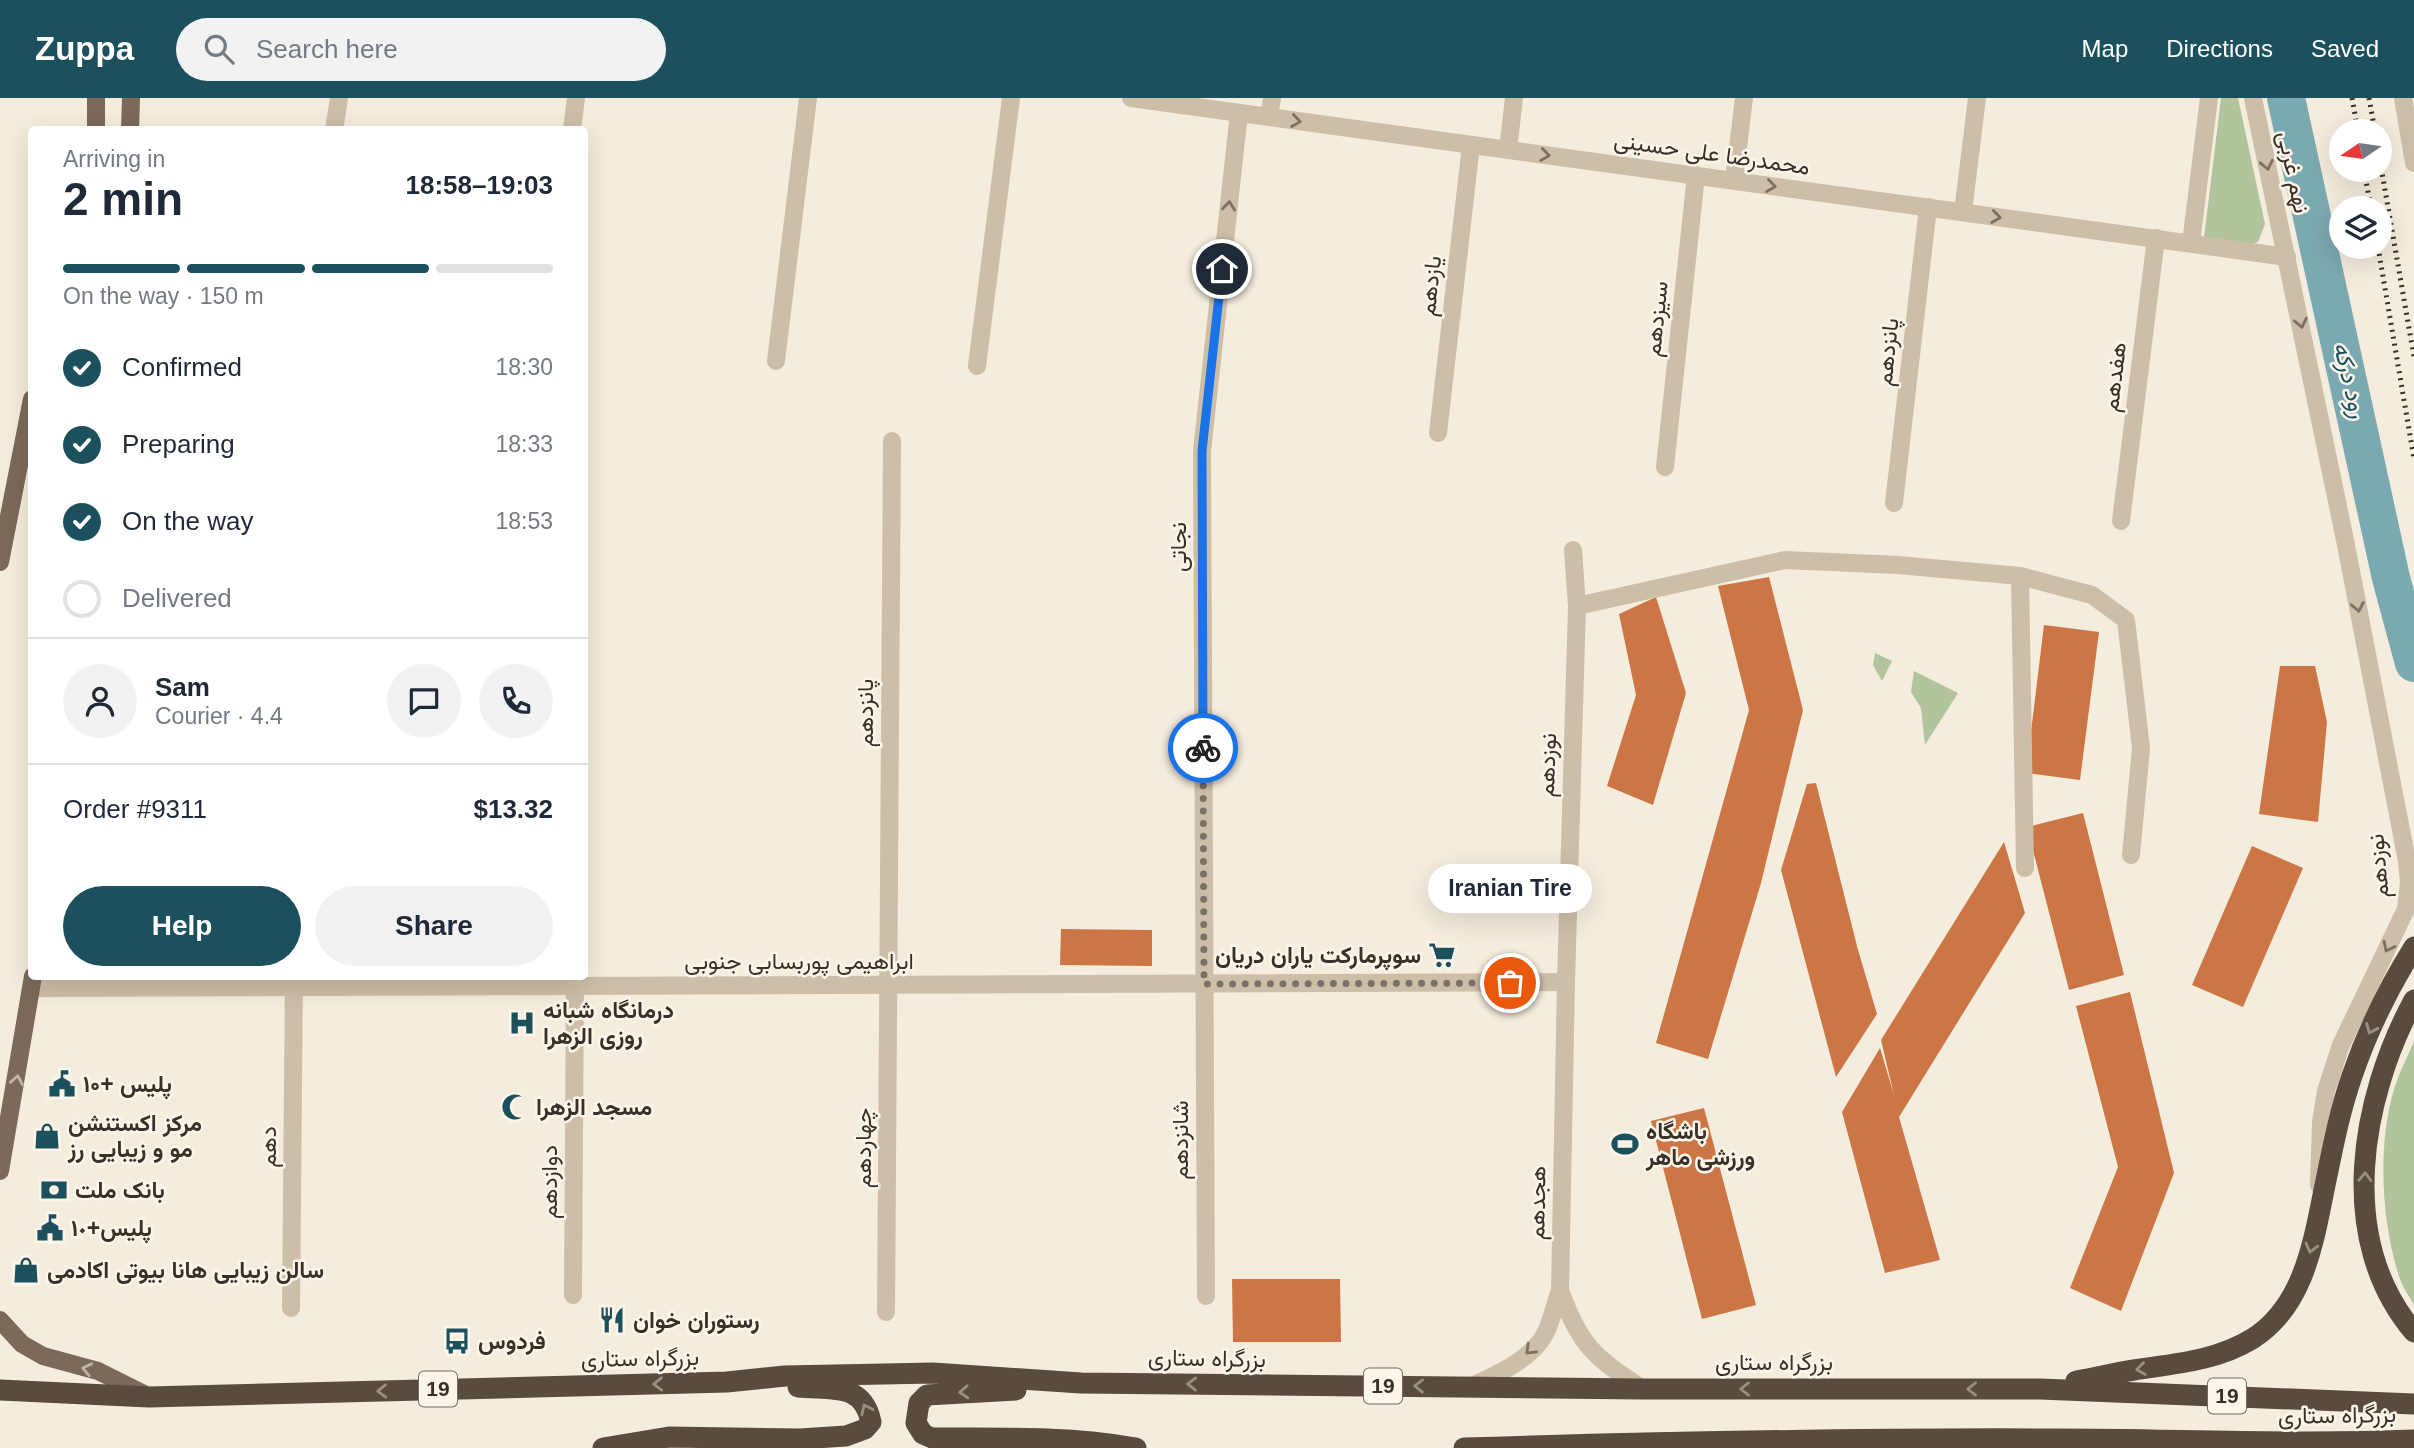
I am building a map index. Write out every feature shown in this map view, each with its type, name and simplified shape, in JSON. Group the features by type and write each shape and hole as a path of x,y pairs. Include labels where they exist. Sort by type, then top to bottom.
{"highway":[{"path":"2040,1389 2132,1370 2186,1363 2226,1351 2252,1339 2280,1315 2298,1286 2312,1250 2338,1122 2352,1075 2382,1005 2414,947"},
{"path":"2414,1000 2395,1036 2378,1084 2368,1132 2364,1180 2370,1241 2381,1277 2397,1312 2414,1332"},
{"name":"بزرگراه ستاری","path":"0,1390 149,1397 727,1382 785,1376 933,1373 1081,1383 2040,1389 2414,1404"},
{"path":"603,1448 669,1437 800,1439 846,1436 865,1429 871,1422 866,1402 849,1391 727,1382"},
{"path":"1081,1383 927,1395 919,1403 916,1423 923,1434 932,1438 1092,1442 1136,1448"},
{"name":"بزرگراه ستاری","path":"1464,1448 1684,1441 2056,1439 2335,1444 2414,1440"}],"main road":[{"path":"96,98 96,126"},
{"path":"130,126 131,98"},
{"path":"0,562 28,419"},
{"path":"0,1171 33,982"},
{"path":"0,1320 22,1344 43,1356 98,1371 149,1397"}],"street":[{"path":"335,126 339,98"},
{"path":"572,126 576,98"},
{"path":"776,361 808,98"},
{"path":"977,366 1011,98"},
{"name":"محمدرضا علی حسینی","path":"1131,98 2287,257"},
{"path":"1269,117 1272,98"},
{"path":"1508,150 1514,98"},
{"path":"1734,180 1744,98"},
{"path":"1963,212 1977,98"},
{"path":"2191,243 2209,98"},
{"name":"نهم غربی","path":"2253,98 2287,257"},
{"path":"2403,98 2414,163"},
{"name":"نجاتی","path":"1204,984 1202,451 1239,113"},
{"name":"یازدهم","path":"1438,433 1471,145"},
{"name":"سیزدهم","path":"1665,467 1696,175"},
{"name":"پانزدهم","path":"1895,503 1927,207"},
{"name":"هفدهم","path":"2121,522 2156,239"},
{"name":"نوزدهم","path":"2287,257 2345,540 2409,883 2406,909 2341,1045 2326,1091 2321,1122 2319,1213"},
{"name":"پانزدهم","path":"888,985 892,441"},
{"name":"نوزدهم","path":"1566,982 1577,606 1573,550"},
{"path":"1577,606 1785,560 1898,565 2020,576 2092,595 2126,620 2141,748 2131,855"},
{"path":"2020,576 2025,868"},
{"name":"ابراهیمی پوربسابی جنوبی","path":"33,982 575,981 888,985 1566,982"},
{"name":"دوازدهم","path":"573,1295 575,981"},
{"name":"دهم","path":"291,1308 294,982"},
{"name":"هجدهم","path":"1566,982 1560,1290 1572,1323 1583,1341 1606,1366 1643,1388"},
{"name":"شانزدهم","path":"1204,984 1206,1296"},
{"name":"چهاردهم","path":"886,1312 888,985"},
{"path":"1470,1387 1503,1371 1530,1352 1545,1334 1560,1290"}],"green space":[{"path":"2221,98 2238,98 2265,224 2258,242 2249,245 2204,238"},
{"path":"1875,653 1892,661 1882,681 1873,665"},
{"path":"1914,671 1958,693 1925,745 1921,708 1911,692"},
{"path":"2414,1041 2414,1305 2400,1280 2388,1231 2384,1156 2389,1108 2397,1080"}],"building":[{"path":"1769,577 1803,710 1761,883 1708,1059 1656,1043 1749,710 1718,586"},
{"path":"1656,597 1686,693 1653,805 1607,786 1636,695 1619,614"},
{"path":"2044,625 2099,632 2080,780 2026,773"},
{"path":"2280,666 2315,666 2327,722 2318,822 2259,814"},
{"path":"1816,783 1877,1014 1836,1077 1781,870 1807,784"},
{"path":"2083,813 2124,975 2069,990 2027,827"},
{"path":"2004,842 2025,913 1899,1117 1940,1260 1885,1273 1842,1112 1880,1048 1894,1095 1881,1040"},
{"path":"2252,846 2303,868 2243,1007 2192,985"},
{"path":"1061,929 1152,930 1152,966 1060,965"},
{"path":"2130,992 2174,1173 2121,1311 2070,1288 2118,1167 2076,1006"},
{"path":"1704,1108 1756,1305 1702,1319 1651,1121"},
{"path":"1232,1279 1340,1279 1341,1342 1233,1342"}],"waterway":[{"name":"رود درکه","path":"2286,98 2391,578 2414,663"}],"railway":[{"path":"2352,98 2356,119"},
{"path":"2369,98 2373,119"},
{"path":"2366,182 2369,196"},
{"path":"2384,182 2414,357"},
{"path":"2380,259 2414,459"}],"way so far":[{"path":"1203,748 1204,984 1510,983"}],"place":[{"name":"سوپرمارکت یاران دریان","path":"1442,955"},
{"name":"Iranian Tire","path":"1510,983"},
{"name":"درمانگاه شبانه روزی الزهرا","path":"522,1023"},
{"name":"پلیس +۱۰","path":"62,1084"},
{"name":"مسجد الزهرا","path":"515,1107"},
{"name":"مرکز اکستنشن مو و زیبایی رز","path":"47,1136"},
{"name":"باشگاه ورزشی ماهر","path":"1625,1144"},
{"name":"بانک ملت","path":"54,1190"},
{"name":"پلیس+١٠","path":"50,1228"},
{"name":"سالن زیبایی هانا بیوتی اکادمی","path":"26,1270"},
{"name":"رستوران خوان","path":"612,1320"},
{"name":"فردوس","path":"457,1341"}],"route":[{"path":"1203,748 1202,451 1222,269"}]}
